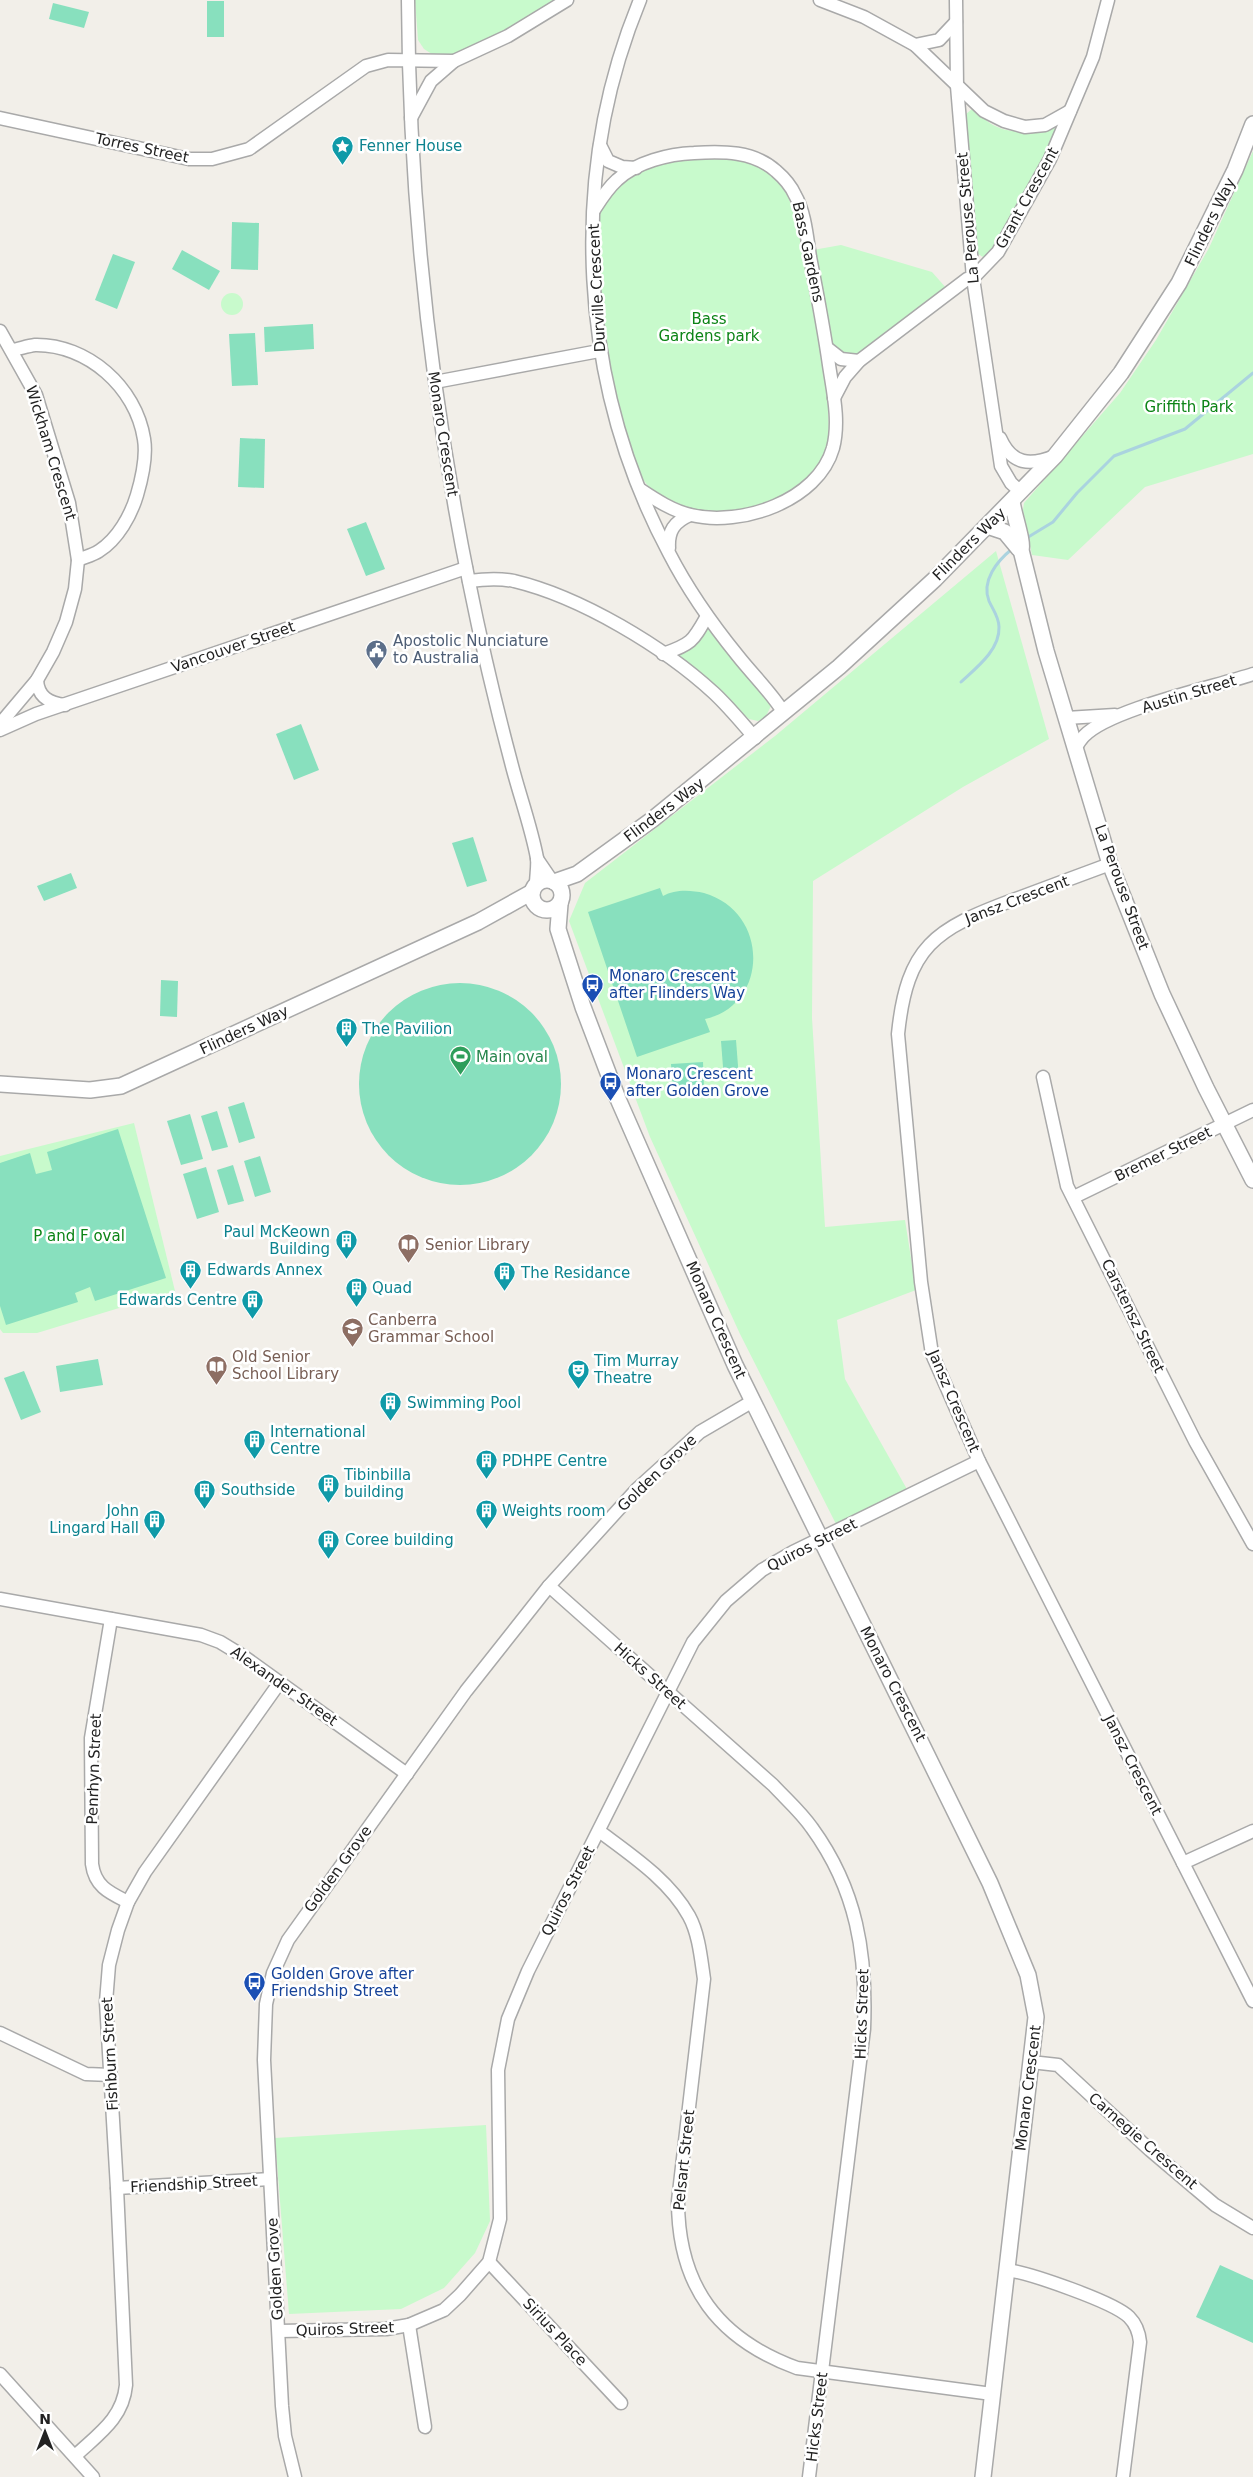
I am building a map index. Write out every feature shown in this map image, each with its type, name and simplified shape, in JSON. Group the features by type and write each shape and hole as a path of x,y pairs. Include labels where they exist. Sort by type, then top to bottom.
{"street":[{"name":"Monaro Crescent","path":"408,0 411,118 417,227 448,475 466,568 498,712 537,859 557,890 558,929 583,1007 618,1099 752,1401 935,1767 1014,1936 1028,1974 1036,2017 983,2477"},
{"path":"411,118 431,81 454,61 508,36 567,0"},
{"name":"Durville Crescent","path":"640,0 619,56 599,142 593,211 592,251 599,351 620,435 641,490 669,553 707,616 784,713"},
{"path":"820,0 864,17 915,46 926,53 957,86"},
{"name":"La Perouse Street","path":"956,0 957,86 973,278 998,434 1001,466 1017,496 1015,521 1019,546 1046,652 1110,864 1162,994 1224,1125 1253,1180"},
{"name":"Grant Crescent","path":"973,278 998,252 1050,159 1092,57 1108,0"},
{"path":"915,46 939,40 956,22"},
{"name":"Torres Street","path":"0,118 189,159 212,159 249,148 366,66 388,60 454,61"},
{"name":"Grant Crescent","path":"957,86 984,111 1004,121 1025,127 1045,125 1070,111"},
{"name":"Flinders Way","path":"557,890 653,819 755,738 880,630 987,526 1055,456 1121,373 1179,283 1235,170 1253,124"},
{"path":"599,142 608,161 622,167 636,168"},
{"name":"Bass Gardens","path":"593,211 607,190 618,178 658,159 687,153 723,152 742,154 765,163 776,171 796,195 827,348 836,427 833,447 827,462 813,481 794,497 767,509 743,515 707,518 690,515 663,504 641,490"},
{"path":"834,398 845,377 859,361 967,279 973,278"},
{"name":"Wickham Crescent","path":"0,331 36,396 45,422 69,503 78,560 75,589 66,622 37,680 0,724"},
{"path":"12,350 34,345 59,348 84,356 107,373 127,396 139,420 144,440 144,463 132,510 118,533 100,550 78,560"},
{"path":"827,348 841,358 859,361"},
{"path":"435,382 599,351"},
{"name":"La Perouse Street","path":"998,434 1004,449 1021,461 1039,462 1055,456"},
{"path":"669,553 669,533 680,520 690,515"},
{"path":"987,526 1005,532 1019,546"},
{"name":"Vancouver Street","path":"0,730 13,722 466,568"},
{"path":"469,581 509,580 598,613 664,654 714,693 755,738"},
{"path":"664,654 689,643 697,636 707,616"},
{"name":"Austin Street","path":"1075,748 1084,736 1095,728 1125,714 1253,674"},
{"path":"37,680 39,690 47,700 64,706"},
{"name":"Austin Street","path":"1066,718 1125,714"},
{"name":"Monaro Crescent","path":"534,888 537,859"},
{"name":"Jansz Crescent","path":"1110,864 951,926 934,940 918,960 904,994 898,1034 925,1313 932,1354 979,1461 1253,2001"},
{"path":"544,880 557,890 552,910 541,909 533,901 534,888 544,880"},
{"name":"Flinders Way","path":"0,1084 90,1090 121,1086 478,922 534,888"},
{"name":"Monaro Crescent","path":"541,909 558,929"},
{"name":"Flinders Way","path":"478,922 513,911 541,909"},
{"name":"Carstensz Street","path":"1043,1077 1067,1186 1195,1441 1253,1544"},
{"name":"Bremer Street","path":"1074,1197 1253,1110"},
{"name":"Golden Grove","path":"296,2477 284,2426 263,2038 266,2004 273,1973 288,1940 307,1910 466,1691 549,1586 602,1527 656,1472 700,1432 752,1401"},
{"name":"Quiros Street","path":"278,2331 386,2329 409,2325 444,2310 489,2262 500,2219 496,2102 501,2045 517,1994 693,1642 726,1601 762,1570 979,1461"},
{"name":"Hicks Street","path":"549,1586 774,1786 811,1827 844,1884 860,1938 864,1974 864,2029 809,2477"},
{"name":"Alexander Street","path":"0,1599 211,1638 230,1647 407,1774"},
{"name":"Penrhyn Street","path":"111,1619 92,1731 92,1864 98,1883 108,1893 128,1902"},
{"name":"Fishburn Street","path":"75,2456 117,2415 125,2396 107,1984 112,1948 128,1902 145,1872 280,1682"},
{"path":"1183,1863 1253,1831"},
{"name":"Pelsart Street","path":"599,1832 642,1864 668,1888 689,1916 699,1946 704,1979 678,2201 682,2249 693,2280 711,2310 740,2340 768,2357 797,2368 822,2373 992,2394"},
{"path":"0,2032 86,2074 111,2075"},
{"name":"Carnegie Crescent","path":"1031,2062 1058,2066 1150,2150 1215,2205 1253,2228"},
{"name":"Friendship Street","path":"117,2188 270,2179"},
{"name":"Sirius Place","path":"489,2262 621,2403"},
{"path":"1007,2270 1045,2279 1128,2316 1139,2335 1135,2383 1129,2413 1122,2477"},
{"path":"409,2325 424,2426"},
{"path":"0,2374 93,2477"}],"green space":[{"path":"415,0 558,0 514,26 456,55 435,56 424,49 418,40"},
{"path":"207,1 224,1 224,37 207,37"},
{"path":"53,3 89,12 84,28 49,19"},
{"path":"972,109 993,125 1010,131 1058,125 1036,174 1013,216 992,249 983,257 978,254 966,114"},
{"name":"Griffith Park","path":"1253,151 1253,454 1145,487 1068,560 1032,555 1023,510 1024,503 1120,393 1156,340 1209,248"},
{"name":"Bass Gardens park","path":"719,156 746,162 770,174 783,187 791,205 800,235 816,314 823,357 829,426 823,462 813,475 797,490 778,500 759,506 718,512 698,511 679,506 662,498 648,486 638,469 619,411 602,330 597,275 597,247 601,213 612,194 622,183 634,175 661,164"},
{"path":"232,222 259,223 258,270 231,269"},
{"path":"841,245 932,272 947,289 864,354 846,356 832,346 813,250"},
{"path":"182,250 220,271 209,290 172,269"},
{"path":"113,254 135,262 117,309 95,300"},
{"path":"232,293 240,296 243,304 240,312 232,315 224,312 221,304 224,296"},
{"path":"313,324 314,349 265,352 264,327"},
{"path":"255,333 258,385 232,386 229,334"},
{"path":"240,438 265,439 264,488 238,487"},
{"path":"366,522 385,569 366,576 347,529"},
{"path":"996,551 1049,739 963,787 813,881 812,1018 825,1227 905,1220 916,1290 837,1320 845,1379 908,1491 836,1524 740,1334 650,1137 569,921 585,883 775,736"},
{"path":"708,625 771,706 765,718 758,721 749,719 677,656"},
{"path":"301,724 319,770 294,780 276,734"},
{"path":"473,837 487,881 467,887 452,843"},
{"path":"71,873 77,888 44,901 37,886"},
{"path":"660,888 663,896 678,891 694,891 704,893 726,903 741,919 750,938 753,958 750,978 741,996 726,1010 705,1019 710,1032 637,1057 588,912"},
{"path":"161,980 178,981 177,1017 160,1016"},
{"name":"Main oval","path":"460,983 480,985 507,995 524,1006 538,1020 553,1046 559,1064 561,1084 559,1104 549,1131 538,1148 524,1162 498,1177 480,1183 460,1185 440,1183 413,1173 396,1162 382,1148 367,1122 361,1104 359,1084 361,1064 371,1037 382,1020 396,1006 422,991 440,985"},
{"path":"736,1040 739,1079 724,1080 721,1041"},
{"path":"703,1062 704,1088 673,1090 671,1064"},
{"path":"244,1102 255,1138 239,1143 228,1107"},
{"path":"217,1111 228,1147 212,1151 201,1116"},
{"path":"190,1114 203,1159 181,1165 167,1121"},
{"name":"P and F oval","path":"134,1123 175,1291 37,1333 3,1333 0,1329 0,1156"},
{"name":"P and F oval","path":"118,1129 166,1278 95,1301 90,1287 75,1293 78,1302 6,1325 0,1306 0,1163 30,1153 36,1174 52,1170 47,1152"},
{"path":"260,1156 271,1192 255,1197 244,1161"},
{"path":"233,1165 244,1201 228,1205 217,1170"},
{"path":"206,1167 219,1212 197,1219 183,1174"},
{"path":"98,1359 103,1385 60,1392 56,1366"},
{"path":"24,1371 41,1412 21,1420 4,1378"},
{"path":"486,2125 490,2221 475,2253 444,2288 401,2309 289,2314 275,2138"},
{"path":"1220,2265 1253,2280 1253,2343 1196,2317"}],"waterway":[{"path":"1025,539 1053,522 1077,493 1114,456 1185,429 1253,373"},
{"path":"961,682 980,665 996,643 999,623 989,601 987,586 996,565 1012,549"}],"place":[{"name":"Fenner House","path":"343,165"},
{"name":"Apostolic Nunciature to Australia","path":"377,669"},
{"name":"Monaro Crescent after Flinders Way","path":"593,1004"},
{"name":"The Pavilion","path":"346,1048"},
{"name":"Main oval","path":"460,1076"},
{"name":"Monaro Crescent after Golden Grove","path":"610,1102"},
{"name":"Paul McKeown Building","path":"346,1260"},
{"name":"Senior Library","path":"409,1264"},
{"name":"Edwards Annex","path":"191,1289"},
{"name":"The Residance","path":"505,1292"},
{"name":"Quad","path":"356,1307"},
{"name":"Edwards Centre","path":"253,1319"},
{"name":"Canberra Grammar School","path":"352,1348"},
{"name":"Old Senior School Library","path":"216,1385"},
{"name":"Tim Murray Theatre","path":"578,1389"},
{"name":"Swimming Pool","path":"391,1422"},
{"name":"International Centre","path":"254,1460"},
{"name":"PDHPE Centre","path":"486,1480"},
{"name":"Tibinbilla building","path":"328,1503"},
{"name":"Southside","path":"205,1509"},
{"name":"Weights room","path":"486,1530"},
{"name":"John Lingard Hall","path":"155,1539"},
{"name":"Coree building","path":"329,1559"},
{"name":"Golden Grove after Friendship Street","path":"255,2002"}]}
